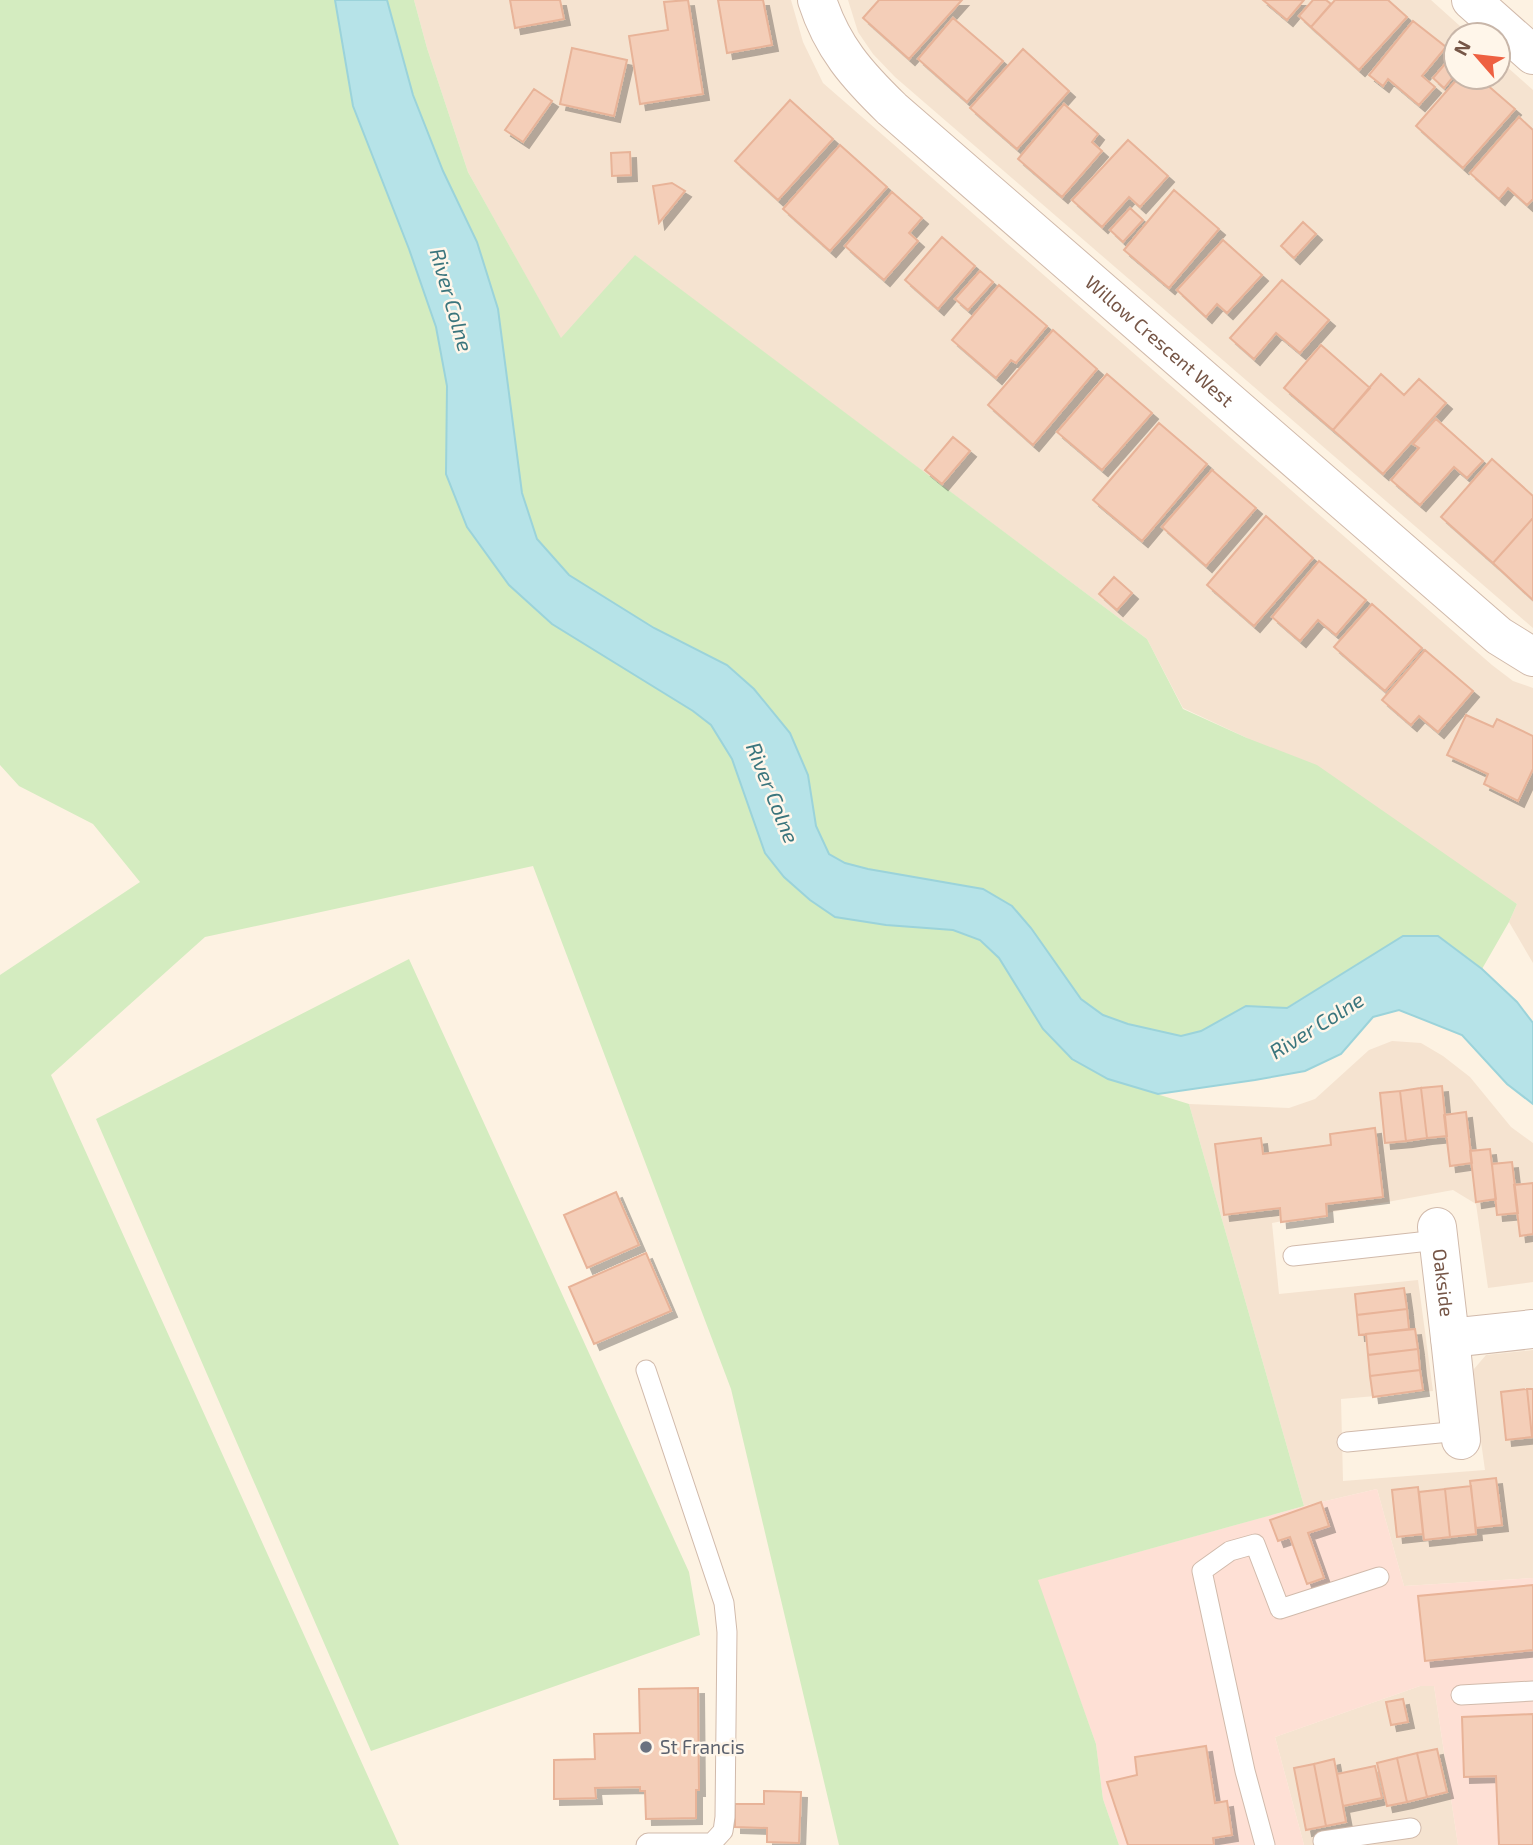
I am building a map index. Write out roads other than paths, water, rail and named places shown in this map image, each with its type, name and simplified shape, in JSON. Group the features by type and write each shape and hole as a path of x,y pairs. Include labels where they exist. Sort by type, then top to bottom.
{"street":[{"name":"Willow Crescent West","path":"817,0 825,26 841,53 892,109 1499,636 1533,657"},
{"path":"1471,0 1533,55"},
{"name":"Oakside","path":"1437,1233 1461,1435"},
{"name":"Oakside","path":"1450,1338 1533,1329"}],"lane":[{"path":"1293,1256 1437,1233"},
{"path":"646,1370 724,1603 727,1632 723,1830 712,1843 646,1845"},
{"path":"1347,1442 1461,1435"},
{"path":"1265,1845 1245,1771 1202,1571 1230,1551 1255,1544 1280,1609 1379,1577"},
{"path":"1461,1695 1533,1691"},
{"path":"1323,1841 1376,1839 1411,1828"}],"water":[{"name":"River Colne","path":"335,0 387,0 413,95 443,171 477,242 498,309 522,493 537,539 569,575 654,628 727,665 754,689 790,733 808,775 816,826 829,854 845,863 868,869 983,889 1012,906 1031,928 1081,999 1103,1015 1128,1024 1181,1036 1201,1031 1246,1006 1287,1008 1403,936 1438,936 1482,969 1517,1002 1533,1023 1533,1104 1507,1084 1462,1035 1399,1010 1373,1017 1341,1054 1305,1071 1158,1094 1108,1079 1072,1059 1043,1029 999,958 980,940 953,930 886,925 835,917 784,877 765,853 732,759 711,725 693,711 552,624 509,585 467,527 446,474 447,386 436,327 409,249 353,106"}],"place":[{"name":"St Francis","path":"646,1747"}]}
